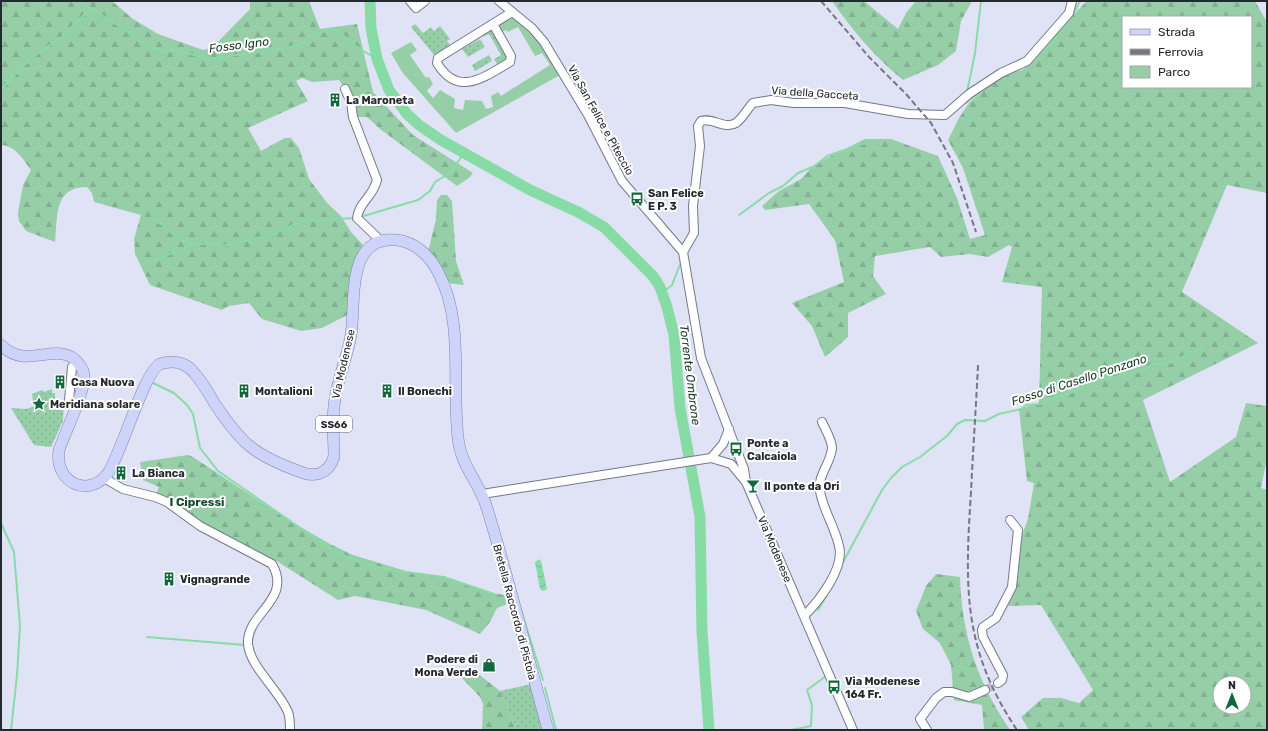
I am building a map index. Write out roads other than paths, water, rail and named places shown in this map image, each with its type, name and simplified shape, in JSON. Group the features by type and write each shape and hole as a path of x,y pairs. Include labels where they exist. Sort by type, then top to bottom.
{"main road":[{"path":"381,241 389,239 403,240 415,246 432,262 442,281 450,307 453,330 460,446 466,465 482,494"},
{"name":"Via Modenese","path":"104,478 115,459 149,377 160,364 172,362 184,363 195,374 229,425 241,439 260,455 303,473 314,475 324,472 331,465 334,457 334,406 351,338 355,274 368,249 381,241"},
{"path":"1,345 10,352 23,356 60,353 74,358 82,367 84,380 59,450 58,466 62,474 75,483 89,486 104,478"},
{"name":"Bretella Raccordo di Pistoia","path":"482,494 548,730"}],"street":[{"path":"410,1 416,8 425,1"},
{"name":"Via San Felice e Piteccio","path":"499,1 532,28 544,42 588,115 622,181 683,252"},
{"name":"Via della Gacceta","path":"683,252 694,233 693,206 700,146 698,126 701,121 707,120 727,125 734,124 740,120 753,103 771,100 845,103 908,114 945,115 969,94 1001,72 1027,61 1069,14 1072,1"},
{"path":"492,24 511,56 510,62 474,82 456,81 445,75 437,63 438,58 492,24 512,12"},
{"path":"345,89 351,102 353,117 377,180 375,189 358,210 357,218 381,241"},
{"path":"683,252 701,358 744,469 746,482"},
{"path":"72,367 69,401 76,403"},
{"path":"804,616 819,600 841,560 840,546 819,490 820,479 829,460 832,446 822,422"},
{"path":"707,458 723,444 729,429"},
{"path":"482,494 707,458 731,464 746,482"},
{"path":"104,478 123,489 167,502 200,526 272,564 277,580 276,593 254,625 248,638 248,646 253,659 288,710 290,730"},
{"name":"Via Modenese","path":"746,482 853,730"},
{"path":"998,684 1002,680 1003,675 983,637 982,630 983,626 996,618 1012,587 1014,555 1018,530 1010,520"},
{"path":"927,730 920,719 941,693 950,691 969,697 985,690"}],"water":[{"path":"539,559 541,561 547,589 543,591 540,589 535,562"}],"waterway":[{"name":"Fosso Igno","path":"79,1 124,29 150,48 178,50 207,59 281,49 302,44 309,37 330,29 337,30 358,48 377,59"},
{"name":"Torrente Ombrone","path":"370,1 371,28 377,59 389,90 407,114 419,125 441,140 530,190 578,212 604,227 653,276 660,287 674,335 680,408 700,517 702,632 709,730"},
{"path":"967,92 975,53 981,1"},
{"path":"1031,62 1038,57 1059,34 1080,1"},
{"path":"1,89 30,59 63,36 90,9"},
{"path":"966,103 984,89"},
{"path":"739,215 769,193 783,186 798,173 815,166 827,156 871,141"},
{"path":"360,217 418,200 430,191 435,182 450,173 464,153"},
{"path":"155,219 178,238 193,245 210,243 223,246 270,235 303,221 354,218"},
{"path":"146,262 193,245"},
{"path":"662,293 672,285 681,262"},
{"name":"Fosso di Casello Ponzano","path":"841,566 882,490 891,478 902,467 920,457 947,436 957,424 965,420 985,421 999,414 1021,409 1026,405 1041,404 1051,398 1065,395 1096,381 1137,372 1152,365 1169,363 1202,348"},
{"path":"153,383 174,393 187,405 193,414 200,448 218,471 335,552 368,565 397,571 444,577 494,594"},
{"path":"1,523 14,552 20,626 17,675 11,730"},
{"name":"Fosso di Casello Ponzano","path":"818,610 827,595"},
{"path":"517,597 543,680"},
{"path":"147,637 245,645"},
{"name":"Fosso di Casello Ponzano","path":"791,730 811,726 812,705 807,690 826,676"},
{"path":"545,688 556,730"}],"tunnel":[{"path":"985,690 998,683"}],"railway":[{"path":"821,1 869,57 906,94 931,123 953,163 976,232"},
{"path":"978,365 968,557 968,587 971,616 977,643 986,671 999,700 1017,730"}],"place":[{"name":"La Maroneta","path":"335,100"},
{"name":"San Felice E P. 3","path":"637,199"},
{"name":"Casa Nuova","path":"60,382"},
{"name":"Montalioni","path":"244,391"},
{"name":"Il Bonechi","path":"387,391"},
{"name":"Meridiana solare","path":"39,404"},
{"name":"Ponte a Calcaiola","path":"736,449"},
{"name":"La Bianca","path":"121,473"},
{"name":"Il ponte da Ori","path":"753,486"},
{"name":"Vignagrande","path":"169,579"},
{"name":"Podere di Mona Verde","path":"489,665"},
{"name":"Via Modenese 164 Fr.","path":"834,687"}],"district":[{"name":"I Cipressi","path":"197,502"}]}
